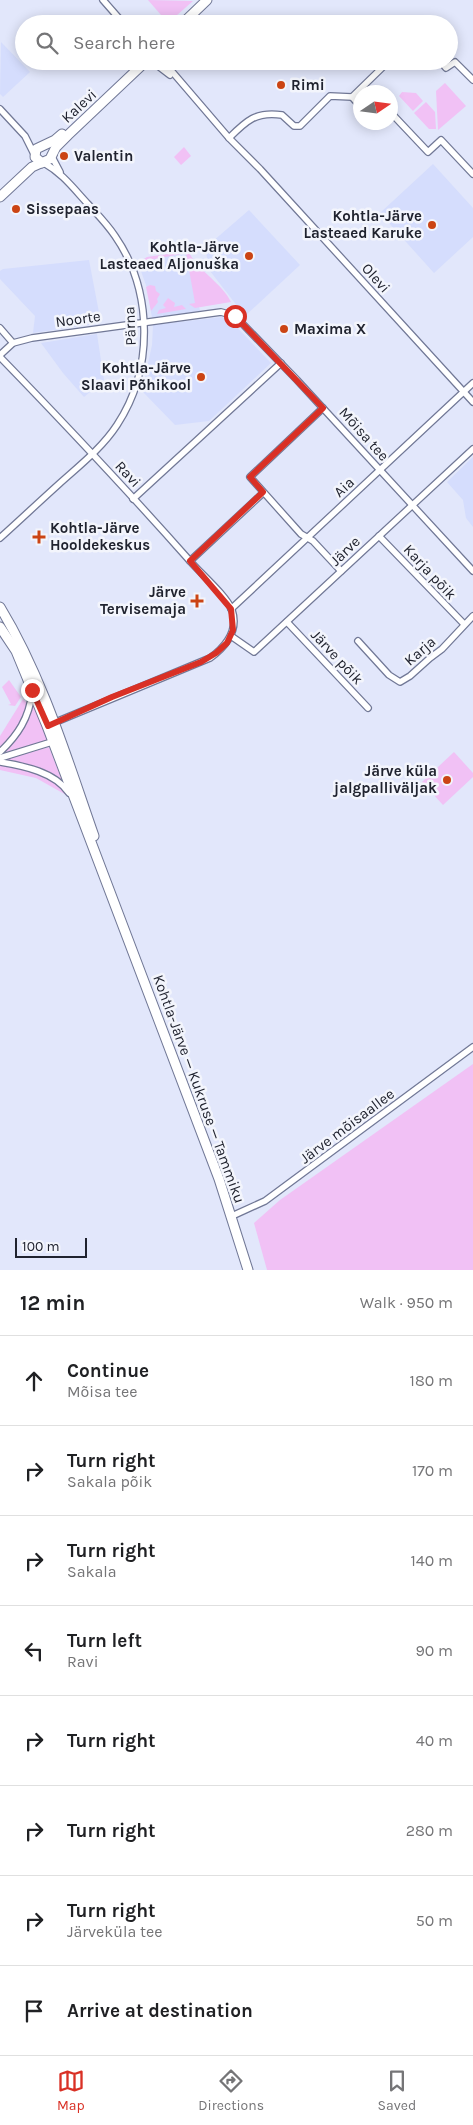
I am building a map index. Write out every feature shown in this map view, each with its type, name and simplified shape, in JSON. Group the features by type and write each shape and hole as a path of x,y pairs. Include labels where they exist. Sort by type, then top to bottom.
{"main road":[{"path":"192,15 208,0"},
{"path":"197,15 213,0"},
{"name":"Kalevi","path":"0,191 34,154 37,148 55,140 129,70"},
{"name":"Kalevi","path":"0,197 32,168 50,159 51,155 68,135 137,70"},
{"path":"43,145 50,149 51,155"},
{"path":"34,154 37,160 43,162"},
{"path":"0,607 18,636 56,741"},
{"path":"0,627 16,651 32,690 51,725"},
{"name":"Kohtla-Järve — Kukruse — Tammiku","path":"56,741 57,752 74,800 232,1216 248,1270"},
{"name":"Kohtla-Järve — Kukruse — Tammiku","path":"56,741 67,759 121,920"}],"street":[{"path":"103,0 116,15"},
{"path":"458,64 472,75"},
{"name":"Olevi","path":"164,70 180,82"},
{"name":"Olevi","path":"170,70 229,138 260,169 473,402"},
{"path":"229,138 251,118 266,114 282,115 297,127 302,125 330,96 352,97 380,70"},
{"path":"0,109 25,136 34,154"},
{"path":"398,120 428,152 441,140 473,174"},
{"path":"25,136 43,145"},
{"name":"Pärna","path":"0,538 92,454 118,424 139,377 144,348 145,322 138,285 128,259 116,237 61,174 51,155"},
{"name":"Pärna","path":"43,162 61,174"},
{"name":"Noorte","path":"13,343 32,338 221,312 235,316"},
{"name":"Mõisa tee","path":"235,316 281,363 473,571"},
{"path":"0,328 13,343 0,356"},
{"name":"Ravi","path":"0,356 134,499 232,611"},
{"path":"134,499 281,363"},
{"name":"Aia","path":"232,611 473,383"},
{"path":"323,408 250,477 301,534 316,544 341,571"},
{"name":"Järve","path":"232,636 254,652 473,449"},
{"path":"190,561 263,492"},
{"name":"Karja põik","path":"379,536 464,624"},
{"path":"51,725 112,697 205,660 224,646 232,636 232,611"},
{"name":"Karja","path":"358,641 389,675 400,682 442,649 462,630 464,624 473,616"},
{"name":"Järve põik","path":"287,622 368,708"},
{"path":"0,752 15,737 23,725 32,690"},
{"path":"0,758 56,741"},
{"path":"0,762 26,767 52,778 64,786 74,800"},
{"name":"Järve mõisaallee","path":"232,1216 265,1201 473,1047"}],"shaded area":[{"path":"148,0 193,1 177,15 161,15"},
{"path":"1,42 15,56 15,70 28,70 30,72 3,97 0,94"},
{"path":"445,83 466,106 438,130 436,91"},
{"path":"402,92 416,93 423,101 413,111 399,96"},
{"path":"426,102 435,112 436,129 429,129 414,113"},
{"path":"184,147 191,156 181,165 174,157"},
{"name":"Kohtla-Järve Lasteaed Karuke","path":"433,164 473,208 473,237 434,273 380,213"},
{"name":"Kohtla-Järve Lasteaed Aljonuška","path":"249,210 300,265 245,316 210,271 205,248"},
{"path":"188,251 200,311 152,318 147,288 137,260"},
{"path":"188,251 231,302 195,308 189,304 195,303 186,253 150,260 150,264 144,259"},
{"path":"89,260 101,323 33,333 35,316 0,279 0,271 3,269"},
{"path":"150,285 155,286 156,291 160,294 157,299 158,302 151,311 146,287"},
{"path":"168,298 175,303 174,307 182,305 186,309 157,314 159,310 166,308 163,305"},
{"name":"Kohtla-Järve Slaavi Põhikool","path":"222,317 230,320 271,363 209,421 175,425 142,391 152,345 153,325"},
{"path":"97,334 104,380 84,397 41,343"},
{"path":"473,457 473,527 466,518 463,500 447,482"},
{"path":"9,680 21,697 15,706 8,705 11,704 2,687"},
{"path":"23,699 28,704 23,717 13,734 0,749 0,736"},
{"path":"35,706 47,740 3,753 22,731"},
{"path":"49,747 62,780 51,774 4,760"},
{"name":"Järve küla jalgpalliväljak","path":"454,752 473,773 473,777 443,805 422,782"},
{"path":"0,765 38,774 57,784 68,796 36,778 0,770"},
{"path":"473,1064 473,1270 267,1270 254,1223 280,1200"}],"place":[{"name":"Rimi","path":"281,85"},
{"name":"Valentin","path":"64,156"},
{"name":"Sissepaas","path":"16,209"},
{"name":"Kohtla-Järve Lasteaed Karuke","path":"432,225"},
{"name":"Kohtla-Järve Lasteaed Aljonuška","path":"249,256"},
{"name":"Maxima X","path":"284,329"},
{"name":"Kohtla-Järve Slaavi Põhikool","path":"201,377"},
{"name":"Kohtla-Järve Hooldekeskus","path":"39,537"},
{"name":"Järve Tervisemaja","path":"197,601"},
{"name":"Järve küla jalgpalliväljak","path":"447,780"}],"route":[{"path":"32,690 48,726 112,697 210,658 232,636 234,623 231,609 190,561 263,492 250,477 323,408 235,316"}]}
